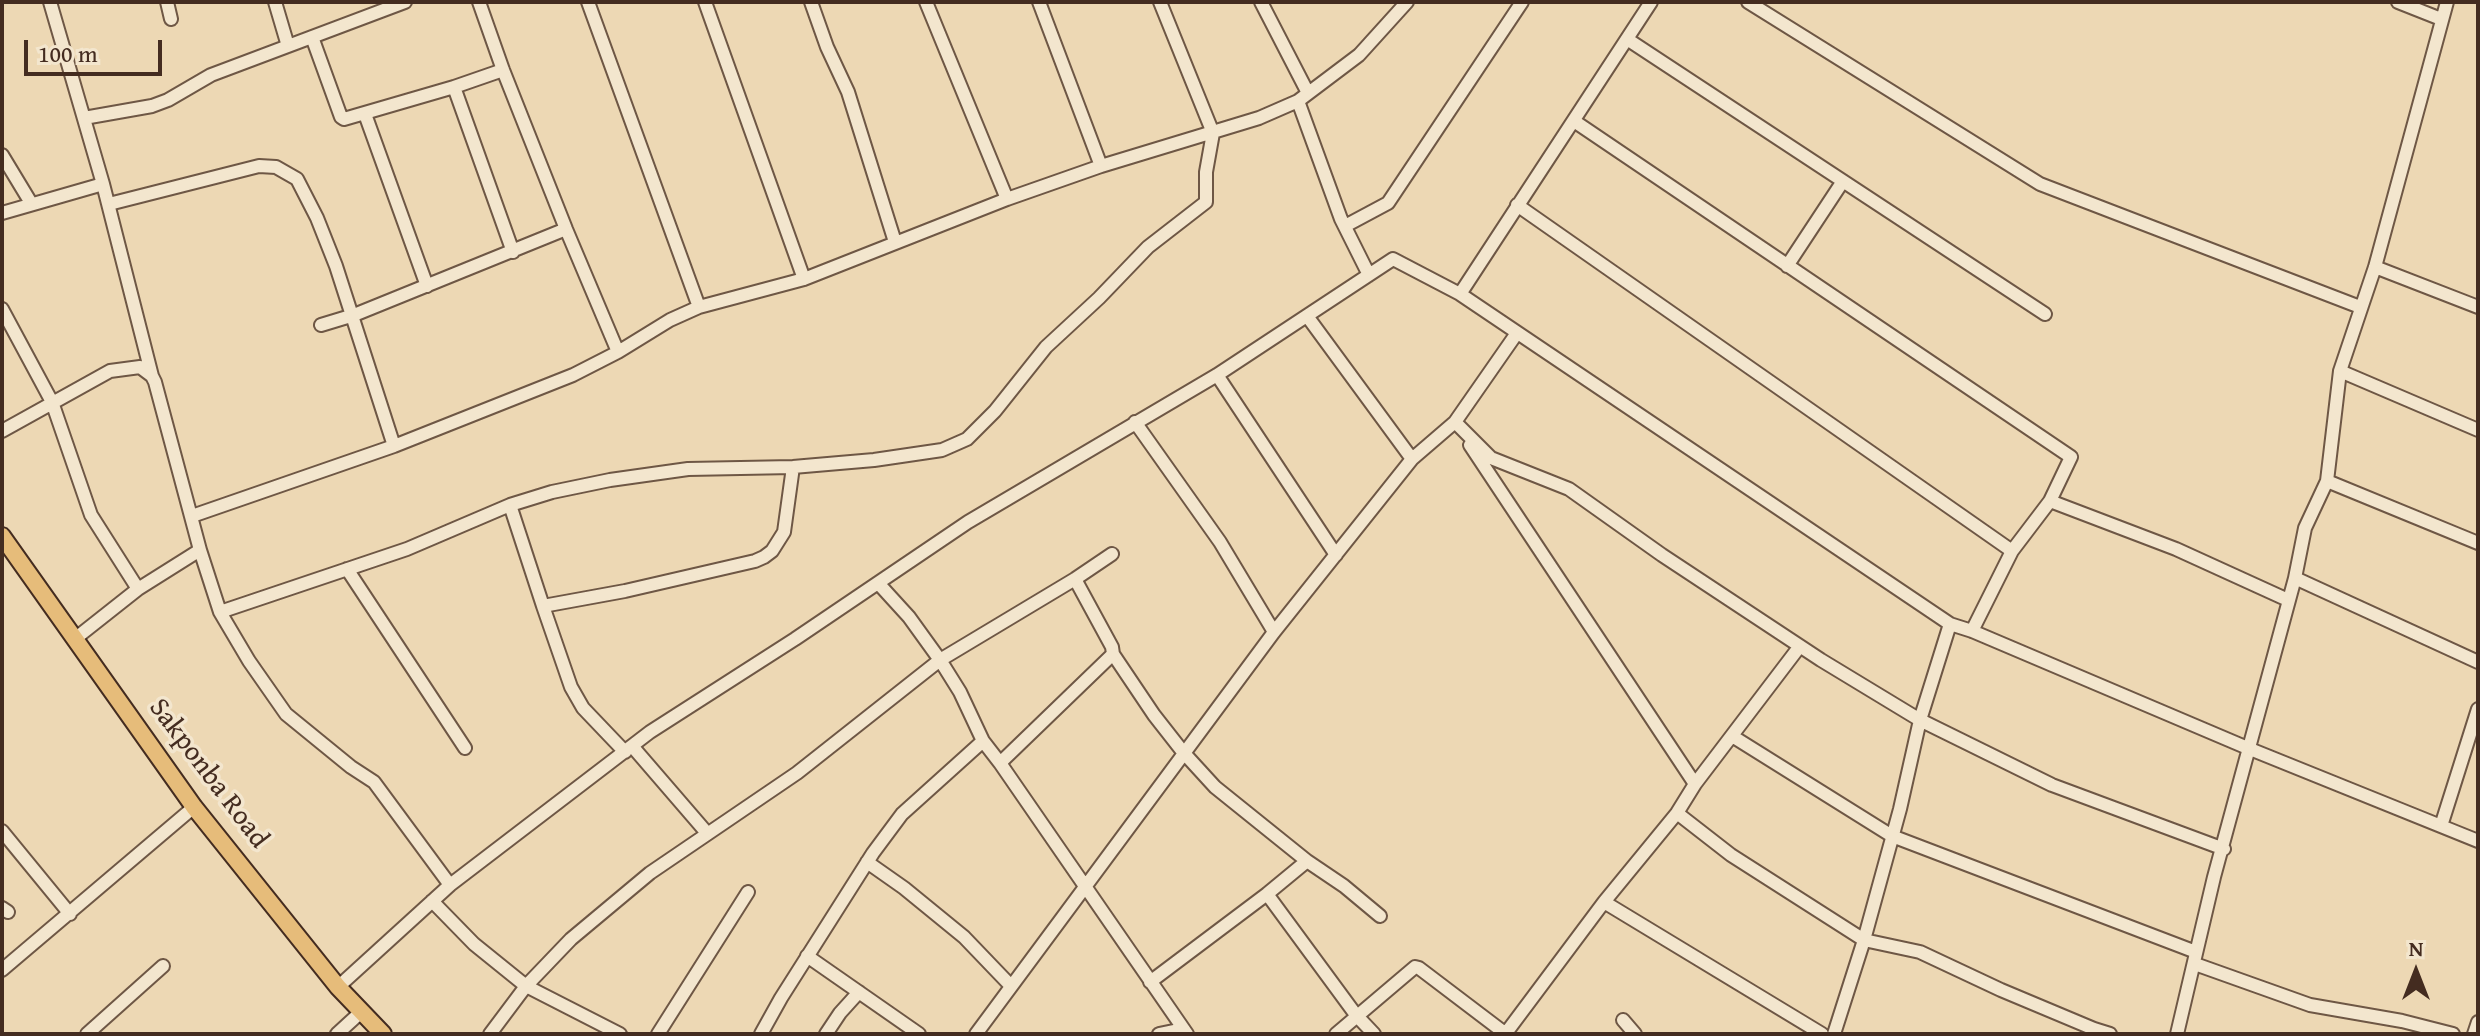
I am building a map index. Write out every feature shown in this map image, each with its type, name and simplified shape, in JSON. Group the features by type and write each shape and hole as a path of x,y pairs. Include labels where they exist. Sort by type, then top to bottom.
{"main road":[{"name":"Sakponba Road","path":"2,536 194,807 338,987 383,1034"}],"street":[{"path":"50,2 109,204 200,550 220,612 286,714 374,782 450,885"},
{"path":"167,2 171,19"},
{"path":"275,2 288,46"},
{"path":"84,118 152,106 211,75 312,37 382,6 405,2"},
{"path":"479,2 566,229 618,352"},
{"path":"588,2 699,307"},
{"path":"705,2 804,279"},
{"path":"811,2 848,92 895,242"},
{"path":"926,2 1007,199"},
{"path":"1039,2 1101,166"},
{"path":"220,612 347,569 473,523 510,505 552,492 688,469 793,467 874,460 942,450 967,439 995,411 1046,347 1148,247 1206,202 1206,172 1213,133 1160,2"},
{"path":"192,516 394,446 573,375 699,307 804,279 1007,199 1101,166 1259,118 1303,97 1359,55 1407,2"},
{"path":"1345,226 1388,203 1522,2"},
{"path":"1460,294 1651,2"},
{"path":"1748,2 2040,184 2360,307"},
{"path":"2398,2 2441,19"},
{"path":"2177,1034 2295,578 2305,528 2327,481 2340,371 2375,267 2447,2"},
{"path":"1262,3 1303,97 1345,226 1369,275"},
{"path":"312,37 341,117 347,119 503,70"},
{"path":"1627,39 2045,314"},
{"path":"454,87 513,252"},
{"path":"365,114 427,286"},
{"path":"1574,121 2071,457 2050,501 2012,551 1972,631"},
{"path":"2,155 31,203"},
{"path":"109,204 259,166 276,167 297,179 317,218 354,315 394,446"},
{"path":"1787,266 1843,181"},
{"path":"2,213 103,184"},
{"path":"1517,205 2012,551"},
{"path":"321,325 354,315 566,229"},
{"path":"338,987 450,885 650,732 968,522 1217,375 1393,259 1460,294 1950,624 2478,841"},
{"path":"2375,267 2478,307"},
{"path":"2,309 52,402 91,515 138,589"},
{"path":"1307,316 1412,459"},
{"path":"976,1034 1274,632 1412,459 1455,422 1517,333"},
{"path":"2,431 110,371 140,367 152,376"},
{"path":"2340,371 2478,430"},
{"path":"1217,375 1336,555"},
{"path":"1135,422 1220,542 1274,632"},
{"path":"1455,422 1491,458 1569,489 1800,646 1920,720 2052,785 2224,849"},
{"path":"1455,422 1695,784"},
{"path":"543,606 625,591 764,557 772,551 784,532 793,467"},
{"path":"2327,481 2478,543"},
{"path":"2050,501 2176,549 2288,600"},
{"path":"510,505 571,687 583,708 629,749 707,833"},
{"path":"76,638 138,589 200,550"},
{"path":"490,1034 526,986 571,939 650,873 797,773 940,660 1112,554"},
{"path":"347,569 465,748"},
{"path":"2295,578 2478,662"},
{"path":"1075,579 1113,654 1183,752 1215,787 1380,916"},
{"path":"878,583 909,617 940,660 960,692 983,741 1185,1031 1159,1034"},
{"path":"1834,1034 1864,940 1900,809 1920,720 1950,624"},
{"path":"1336,1034 1415,967 1506,1034 1604,902 1677,813 1695,784 1800,646"},
{"path":"1000,763 1113,654"},
{"path":"2441,826 2478,709"},
{"path":"1732,736 1892,836 2310,1005 2402,1021 2453,1034"},
{"path":"761,1034 867,862 902,814 983,741"},
{"path":"2,970 194,807"},
{"path":"1677,813 1731,855 1864,940 1920,952 2041,1007 2110,1034"},
{"path":"2,831 70,914"},
{"path":"1150,982 1307,861"},
{"path":"867,862 964,937 1011,986"},
{"path":"658,1034 748,892"},
{"path":"1267,894 1356,1015 1374,1034"},
{"path":"432,901 474,944 526,986 620,1034"},
{"path":"1604,902 1822,1034"},
{"path":"807,956 919,1034"},
{"path":"87,1034 163,966"},
{"path":"826,1034 859,992"},
{"path":"337,1034 361,1012"},
{"path":"1623,1020 1635,1034"},
{"path":"2474,1034 2478,1022"}]}
